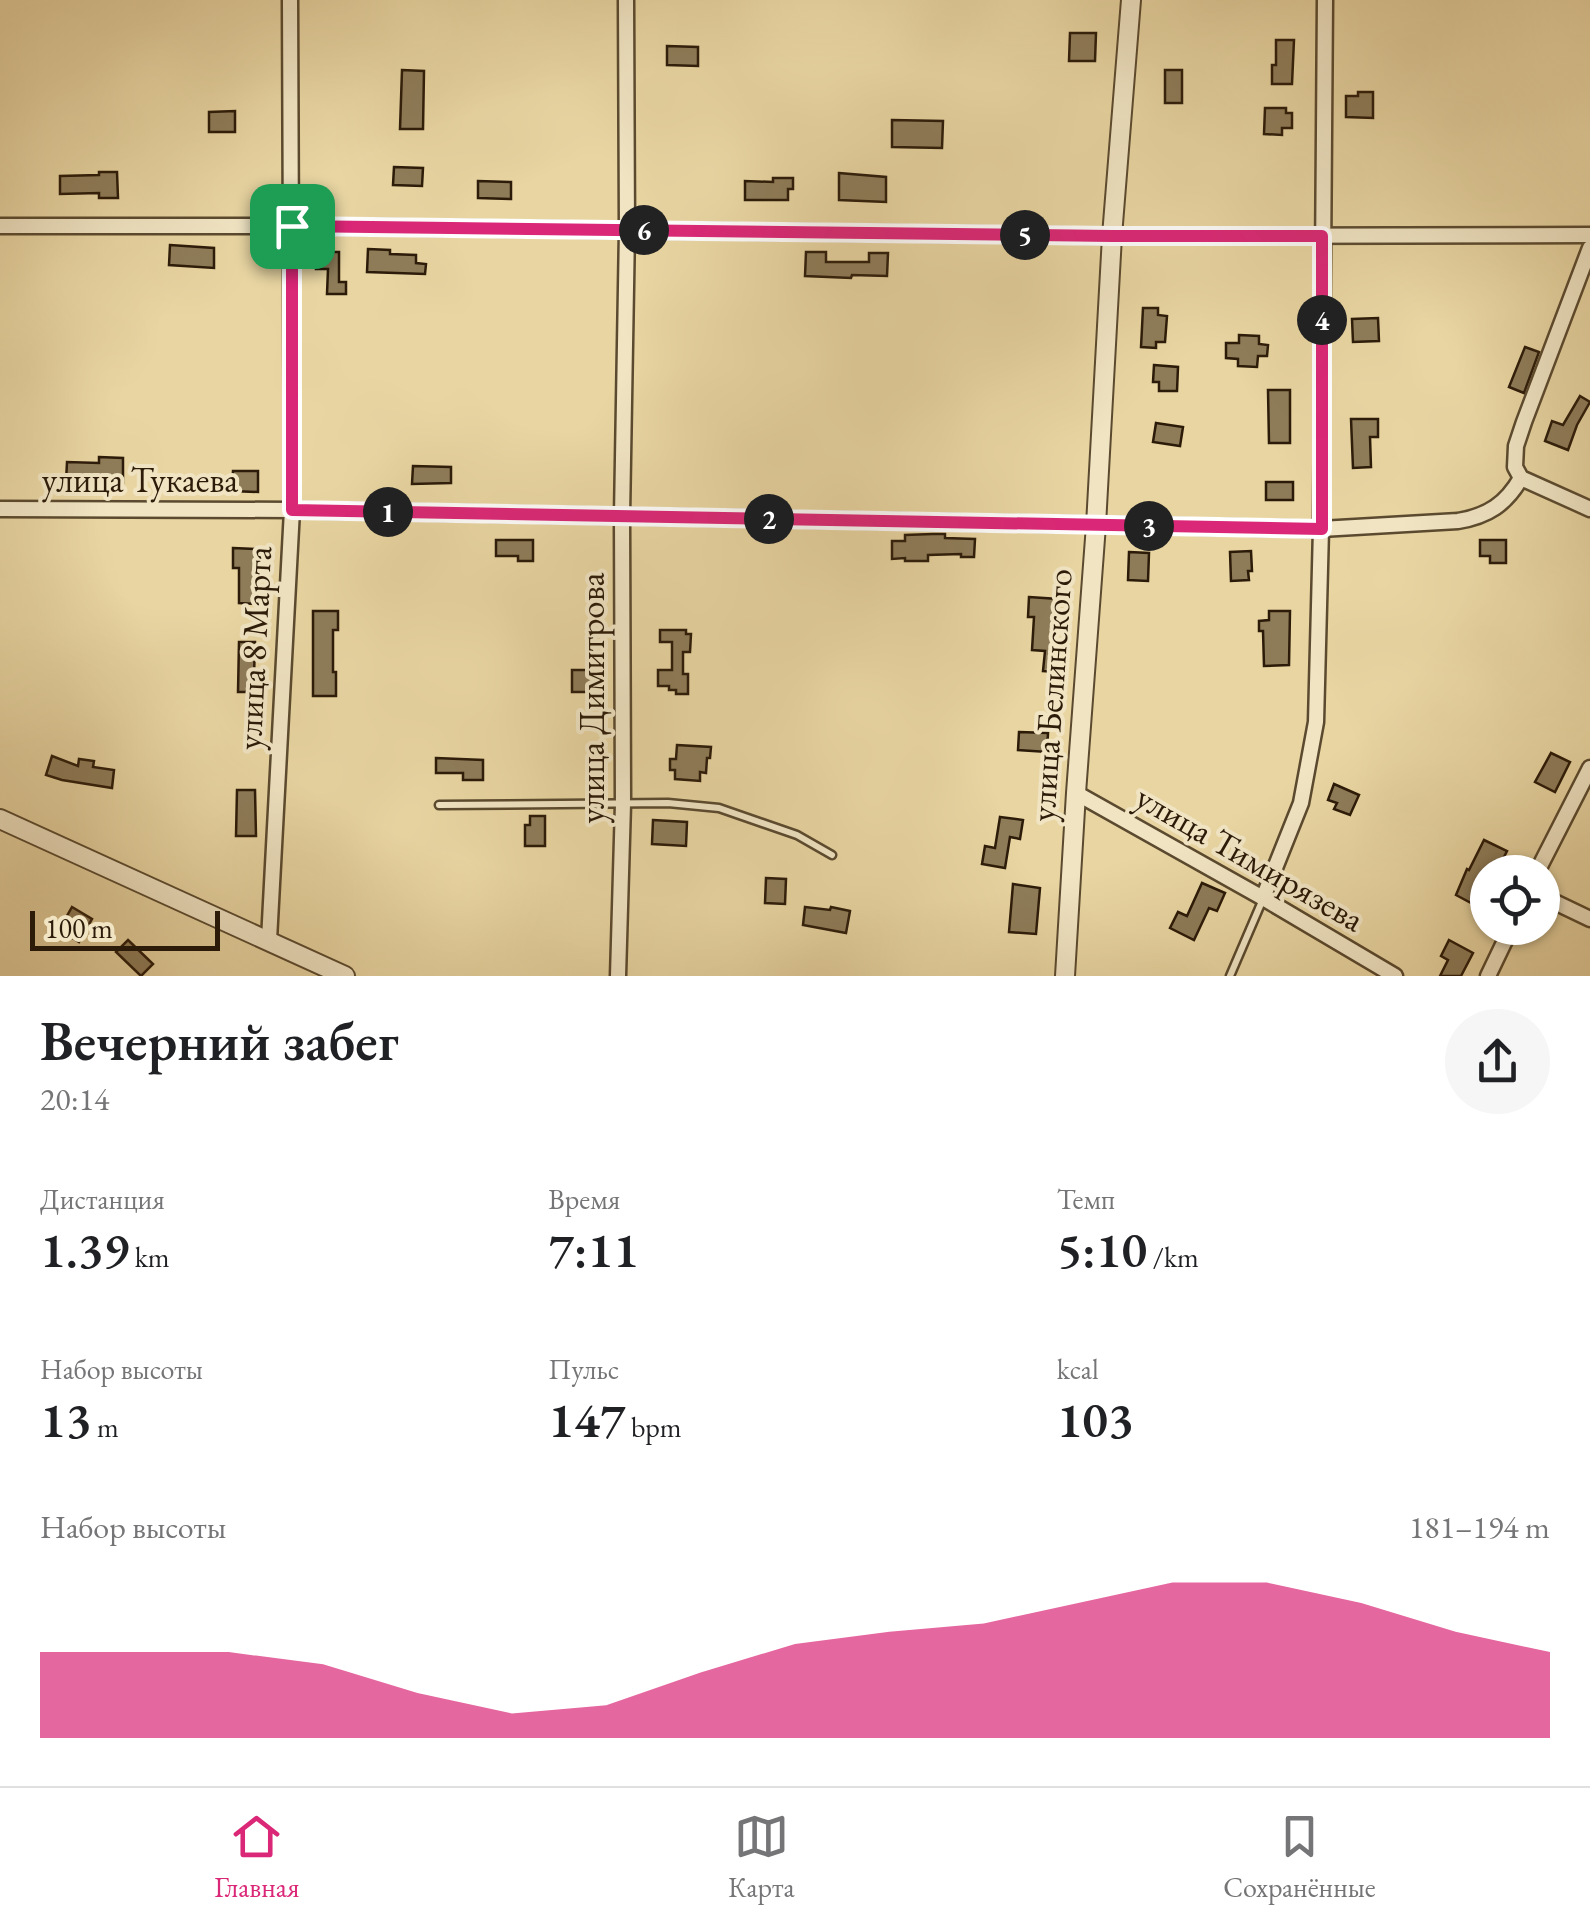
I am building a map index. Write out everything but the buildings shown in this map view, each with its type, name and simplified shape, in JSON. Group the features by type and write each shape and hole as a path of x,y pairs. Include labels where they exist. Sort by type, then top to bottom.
{"street":[{"name":"улица 8 Марта","path":"270,940 292,510 290,0"},
{"name":"улица Димитрова","path":"618,976 628,230 626,0"},
{"name":"улица Белинского","path":"1066,976 1112,236 1131,0"},
{"path":"1263,898 1301,803 1316,722 1322,529 1325,0"},
{"path":"0,226 1112,236 1590,235"},
{"path":"1590,248 1533,394 1516,446 1515,467 1521,478 1590,509"},
{"name":"улица Тукаева","path":"0,509 292,510 1322,529 1476,518 1495,510 1511,496 1521,478"},
{"path":"1546,855 1590,768"},
{"name":"улица Тимирязева","path":"1076,793 1394,976"},
{"path":"0,818 346,976"},
{"path":"1560,905 1590,919"},
{"path":"1488,976 1503,945"}],"lane":[{"path":"439,805 668,802 719,808 797,835 832,855"},
{"path":"1230,976 1263,898"}],"route":[{"path":"292,226 1322,236 1322,529 292,510 292,226"}]}
